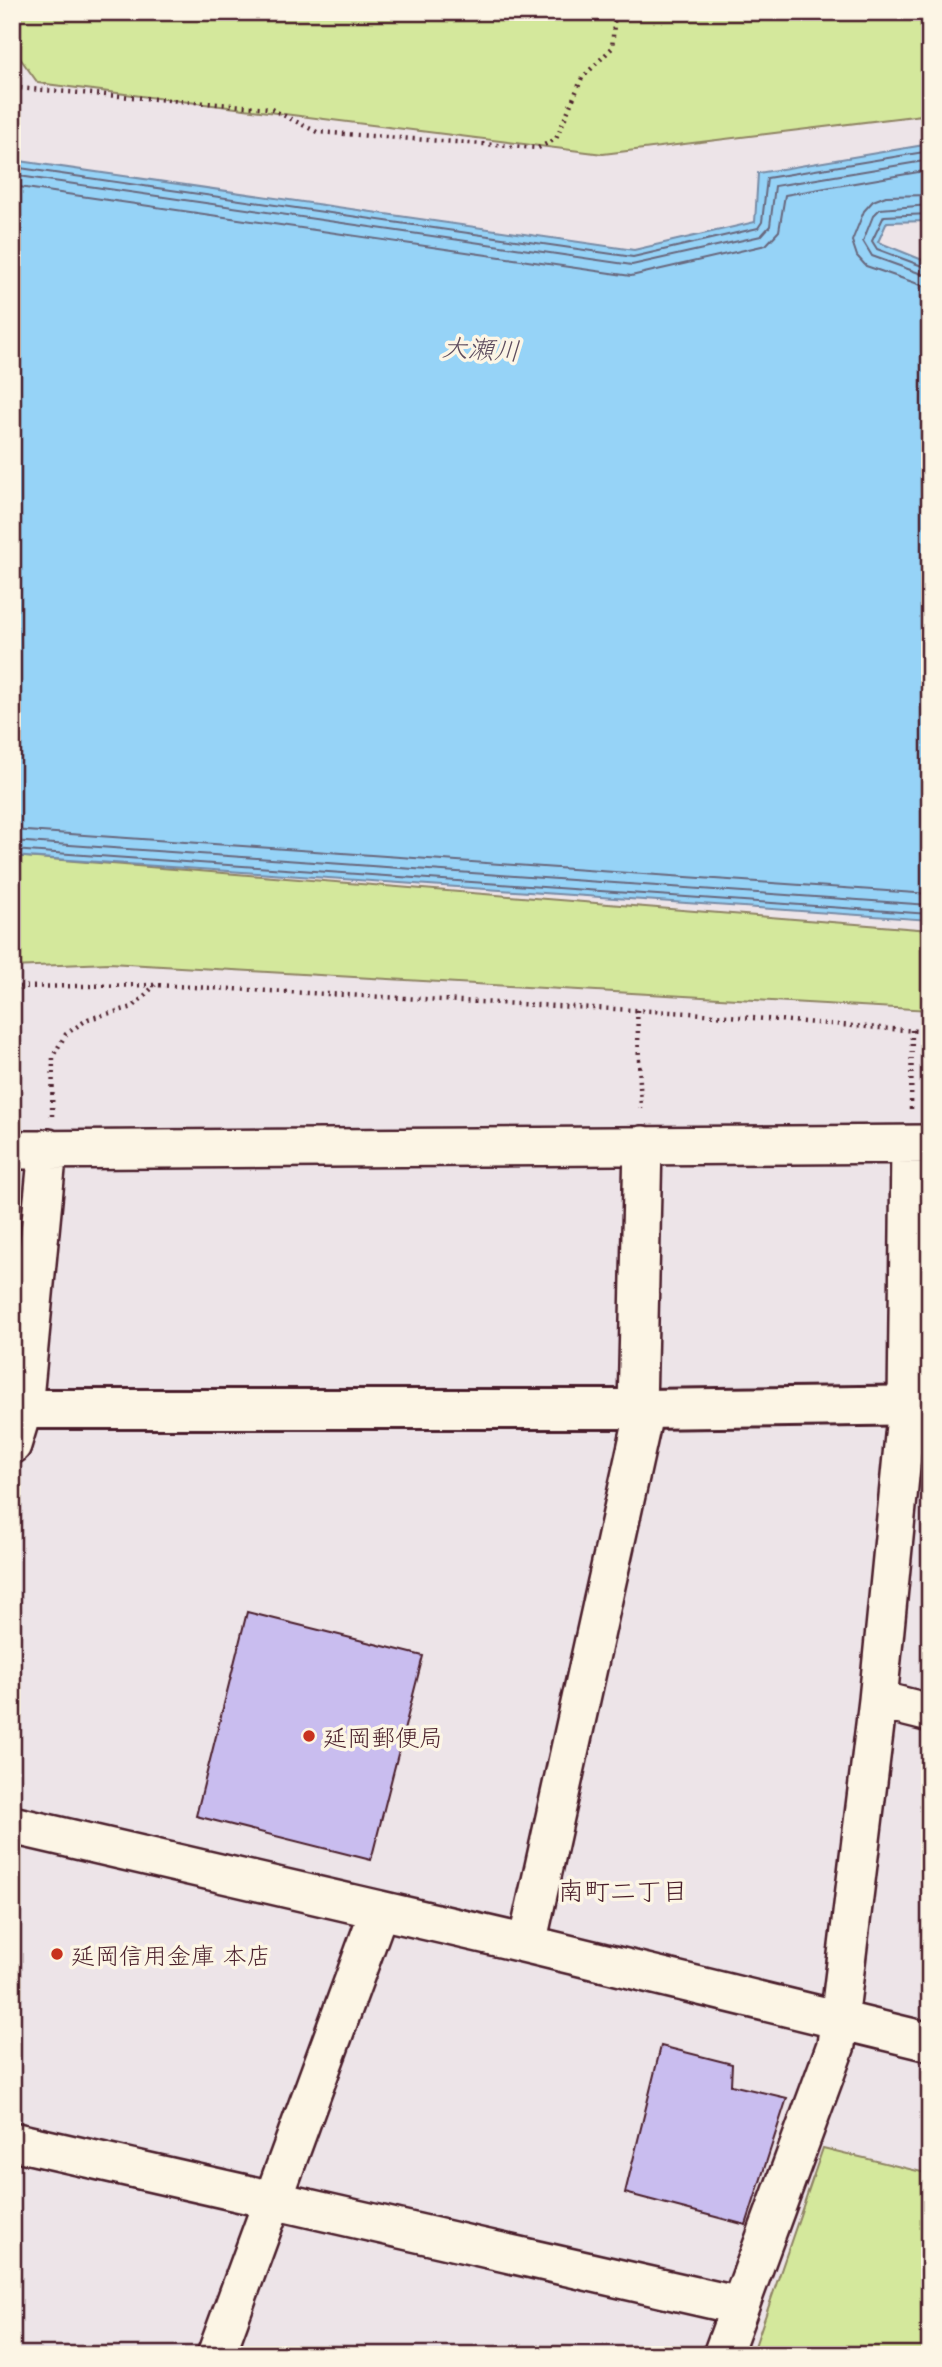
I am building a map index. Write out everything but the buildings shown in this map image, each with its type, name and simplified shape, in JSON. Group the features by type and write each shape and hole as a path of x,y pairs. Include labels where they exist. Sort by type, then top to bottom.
{"street":[{"path":"12,1150 920,1144 919,1405 878,1700 836,2045 722,2355"},
{"path":"527,1944 641,1409 643,1145"},
{"path":"12,1445 48,1148"},
{"path":"18,1409 641,1409 919,1405"},
{"path":"878,1700 930,1713"},
{"path":"12,1825 527,1944 930,2042"},
{"path":"216,2355 379,1911"},
{"path":"12,2141 740,2306"}],"path":[{"path":"12,78 18,88 268,108 317,132 538,148 556,139 582,78 612,48 615,12"},
{"path":"12,987 155,985 637,1010 930,1032"},
{"path":"48,1148 53,1056 66,1034 88,1019 134,1007 155,985"},
{"path":"637,1010 643,1145"},
{"path":"912,1030 920,1144"}],"green space":[{"path":"12,12 930,12 930,114 603,154 38,83 12,47"},
{"path":"12,856 930,930 930,1010 109,963 12,967"},
{"path":"823,2148 930,2174 930,2355 752,2355"}],"water":[{"name":"大瀬川","path":"930,144 930,221 887,222 878,242 930,263 930,920 12,856 12,148 20,161 634,250 755,222 758,173"}],"place":[{"name":"延岡郵便局","path":"309,1736"},
{"name":"延岡信用金庫 本店","path":"57,1954"}],"district":[{"name":"南町二丁目","path":"623,1890"}]}
